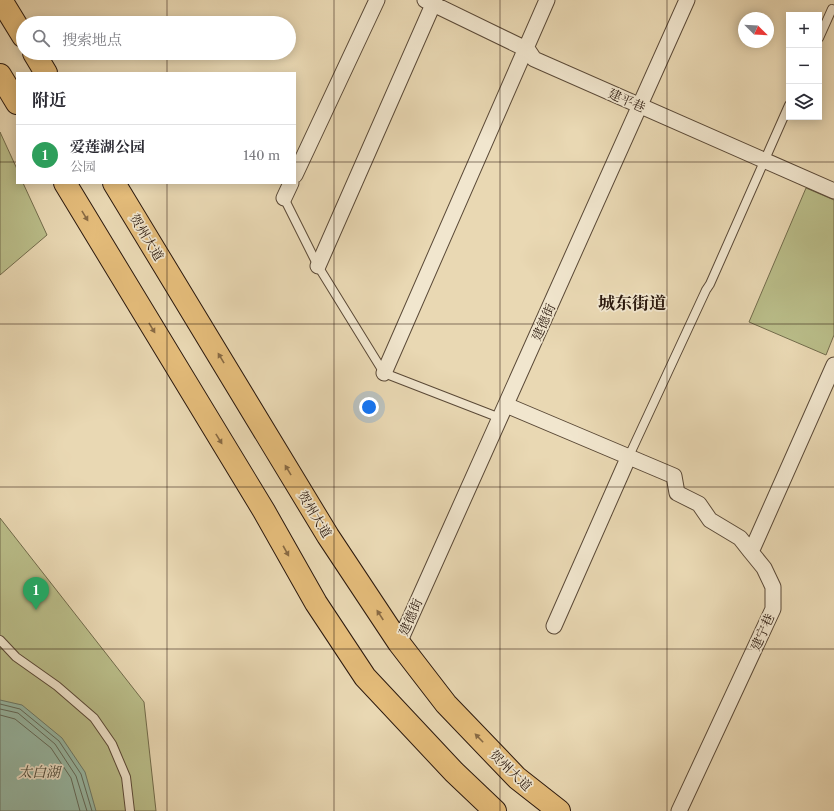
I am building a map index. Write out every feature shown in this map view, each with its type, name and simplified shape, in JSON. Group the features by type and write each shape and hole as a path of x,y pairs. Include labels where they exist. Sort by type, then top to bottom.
{"main road":[{"path":"1,0 16,25"},
{"path":"38,60 45,72"},
{"path":"0,75 16,101"},
{"path":"66,184 264,511 316,603 365,678 454,772 495,811"},
{"name":"贺州大道","path":"115,184 328,536 399,643 446,704 517,778 559,811"}],"street":[{"path":"296,173 377,0"},
{"path":"384,373 547,0"},
{"name":"建德街","path":"399,643 687,0"},
{"path":"318,266 431,1"},
{"name":"建平巷","path":"431,1 528,50 534,59 834,191"},
{"path":"284,198 291,184"},
{"path":"751,552 834,365"},
{"path":"503,411 629,456 554,626"},
{"name":"建宁巷","path":"629,456 674,476 677,493 699,504 710,520 740,538 764,568 773,587 773,609 679,811"}],"lane":[{"path":"822,31 832,9"},
{"path":"629,456 710,284 786,112"},
{"path":"284,198 318,266 384,373 503,411"},
{"path":"0,640 16,657 57,686 94,718 112,744 126,777 130,811"}],"shaded area":[{"path":"0,132 16,167 16,184 23,184 47,235 0,275"},
{"path":"806,188 834,200 834,335 826,355 749,322"},
{"path":"0,518 144,702 156,811 0,811"}],"water":[{"name":"太白湖","path":"0,700 22,705 62,738 85,772 96,811 0,811"}],"place":[{"name":"爱莲湖公园","path":"36,610"}],"district":[{"name":"城东街道","path":"632,303"}]}
